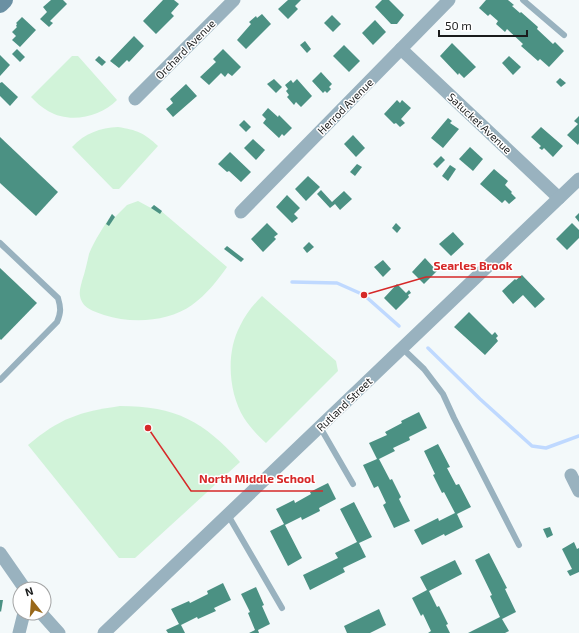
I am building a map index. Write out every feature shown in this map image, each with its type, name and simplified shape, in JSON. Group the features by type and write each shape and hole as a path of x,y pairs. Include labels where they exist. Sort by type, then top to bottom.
{"main road":[{"path":"0,4 4,0"}],"street":[{"name":"Orchard Avenue","path":"135,99 234,0"},
{"name":"Herrod Avenue","path":"241,212 449,0"},
{"name":"Satucket Avenue","path":"401,49 559,198"},
{"name":"Rutland Street","path":"109,632 228,515 579,179"},
{"path":"571,474 579,491"},
{"path":"0,553 19,581"},
{"path":"19,633 22,621"},
{"path":"48,621 59,633"}],"lane":[{"path":"523,0 564,35"},
{"path":"0,243 58,298 61,306 57,322 0,380"},
{"path":"402,348 424,369 443,394 519,545"},
{"path":"320,427 353,484"},
{"path":"228,515 282,608"}],"green space":[{"path":"72,56 78,56 117,100 102,111 84,117 75,118 57,115 45,109 35,101 31,97"},
{"path":"118,127 130,129 140,133 149,138 158,146 119,189 113,189 72,147 82,138 93,132"},
{"path":"138,201 151,208 154,205 227,267 202,296 182,311 150,320 126,320 100,314 92,310 83,303 80,294 89,254 112,214 115,217 127,205"},
{"path":"262,296 336,361 338,371 266,443 249,425 239,408 232,384 231,372 232,348 235,336 247,314"},
{"path":"120,406 157,409 173,413 187,419 201,426 214,436 240,462 135,558 119,558 28,445 60,422 81,414"}],"building":[{"path":"51,0 63,0 67,4 50,21 53,23 49,27 40,19 47,12 43,7"},
{"path":"163,0 174,0 179,4 171,13 174,16 156,34 143,21"},
{"path":"288,0 301,0 295,6 298,9 288,19 278,9"},
{"path":"382,0 389,0 404,15 397,24 391,24 375,7"},
{"path":"486,0 508,0 514,5 512,6 538,27 537,29 553,44 555,42 564,51 549,67 540,59 538,61 521,46 523,44 507,29 505,32 496,24 498,21 490,14 488,16 479,8"},
{"path":"262,14 271,24 246,49 237,40 251,24 249,22 256,16 257,18"},
{"path":"332,15 341,24 333,32 324,23"},
{"path":"22,17 36,30 20,47 12,40 16,36 12,32 17,27 16,23"},
{"path":"375,20 386,32 373,45 362,33"},
{"path":"134,36 144,46 129,62 127,60 119,68 110,61"},
{"path":"305,41 311,49 307,53 300,45"},
{"path":"452,43 476,67 464,78 459,73 458,75 440,56"},
{"path":"344,45 360,61 349,72 333,56"},
{"path":"17,49 25,57 20,62 12,54"},
{"path":"223,49 241,67 232,76 228,73 225,77 221,73 209,85 200,77 216,62 213,59"},
{"path":"0,55 10,65 0,76"},
{"path":"99,56 106,62 102,66 95,60"},
{"path":"509,56 521,67 513,75 502,63"},
{"path":"321,72 332,84 329,87 331,89 327,93 325,91 323,93 312,81"},
{"path":"560,78 566,83 561,87 556,82"},
{"path":"274,79 282,87 276,93 267,84"},
{"path":"297,79 312,96 301,107 296,102 294,105 287,97 289,95 286,91 288,89 285,85 291,80 293,83"},
{"path":"2,82 18,97 10,106 0,96 0,83"},
{"path":"186,84 197,96 173,117 166,109 173,103 170,99"},
{"path":"397,100 400,103 402,100 411,108 401,119 405,123 400,127 396,123 394,124 384,114"},
{"path":"268,108 278,117 279,115 292,128 284,136 282,134 279,138 263,123 266,119 262,115"},
{"path":"579,116 578,145 567,135 578,124 574,121"},
{"path":"448,118 452,121 450,123 459,129 443,148 431,138"},
{"path":"244,120 251,127 246,132 239,125"},
{"path":"541,127 563,146 553,157 544,148 542,150 539,148 541,146 531,137"},
{"path":"353,135 365,148 356,157 344,144"},
{"path":"0,137 58,192 36,216 0,183"},
{"path":"253,139 265,150 256,160 244,148"},
{"path":"470,147 483,159 473,171 459,159"},
{"path":"230,152 251,172 241,182 229,171 227,172 218,164"},
{"path":"441,156 445,160 437,168 433,164"},
{"path":"357,164 362,167 355,176 350,172"},
{"path":"450,165 456,169 448,181 442,176"},
{"path":"494,169 508,181 505,185 516,198 509,204 505,200 502,203 480,184"},
{"path":"308,176 320,187 306,201 295,189"},
{"path":"321,190 332,202 344,191 352,199 340,210 335,204 330,208 317,194"},
{"path":"287,195 300,208 294,214 298,218 292,223 276,207"},
{"path":"154,205 162,211 160,214 151,208"},
{"path":"579,213 579,222 575,217"},
{"path":"112,214 115,217 109,226 106,224"},
{"path":"267,223 278,234 274,237 276,239 263,252 251,239"},
{"path":"396,223 401,228 397,233 392,228"},
{"path":"572,223 579,230 579,238 567,250 556,239"},
{"path":"453,232 464,244 451,256 439,244"},
{"path":"309,242 314,247 307,253 303,248"},
{"path":"227,246 244,259 241,262 224,249"},
{"path":"425,258 437,271 424,284 412,272"},
{"path":"383,260 391,269 383,277 374,267"},
{"path":"0,268 37,303 1,340 0,339"},
{"path":"522,275 545,299 535,308 523,295 513,304 502,291 515,279 516,280"},
{"path":"397,284 406,293 409,290 411,293 396,310 384,298"},
{"path":"469,312 492,335 495,332 498,336 496,338 498,341 485,355 454,327"},
{"path":"419,412 427,428 409,437 410,440 393,448 395,451 379,459 390,480 392,479 401,497 399,499 410,521 394,528 383,505 386,503 378,486 374,488 363,465 377,459 369,443 387,435 385,432 402,423 401,421"},
{"path":"438,444 450,467 447,468 456,485 459,484 471,507 457,514 463,527 445,536 444,534 422,545 414,530 438,518 439,521 455,513 444,492 442,493 433,475 435,474 424,451"},
{"path":"328,483 336,499 319,508 320,511 302,520 301,517 285,525 302,558 288,566 270,531 284,524 276,509 294,500 295,503 311,494 310,492"},
{"path":"354,502 372,537 359,543 366,557 343,568 345,572 310,590 303,575 338,558 335,553 357,542 340,509"},
{"path":"550,527 553,535 547,538 543,529"},
{"path":"574,542 577,549 579,548 579,572 570,576 567,571 572,569 562,549"},
{"path":"489,553 507,588 505,589 516,612 502,619 509,631 505,633 468,633 500,617 490,596 492,595 475,560"},
{"path":"455,560 462,574 429,591 448,624 446,625 450,633 428,633 431,631 423,614 421,616 412,598 427,590 420,577"},
{"path":"223,583 231,600 214,608 216,611 198,619 197,617 181,625 185,633 168,633 166,630 179,624 171,609 189,601 190,603 208,594 207,591"},
{"path":"256,587 270,624 258,630 259,633 249,633 255,630 248,613 250,612 241,594"},
{"path":"0,600 3,600 1,612 0,611"},
{"path":"379,609 386,625 370,633 347,633 344,626"}],"waterway":[{"path":"292,282 337,283 364,295 399,326"},
{"path":"428,348 480,399 532,446 546,448 579,436"}],"place":[{"name":"Searles Brook","path":"364,295"},
{"name":"North Middle School","path":"148,428"}]}
